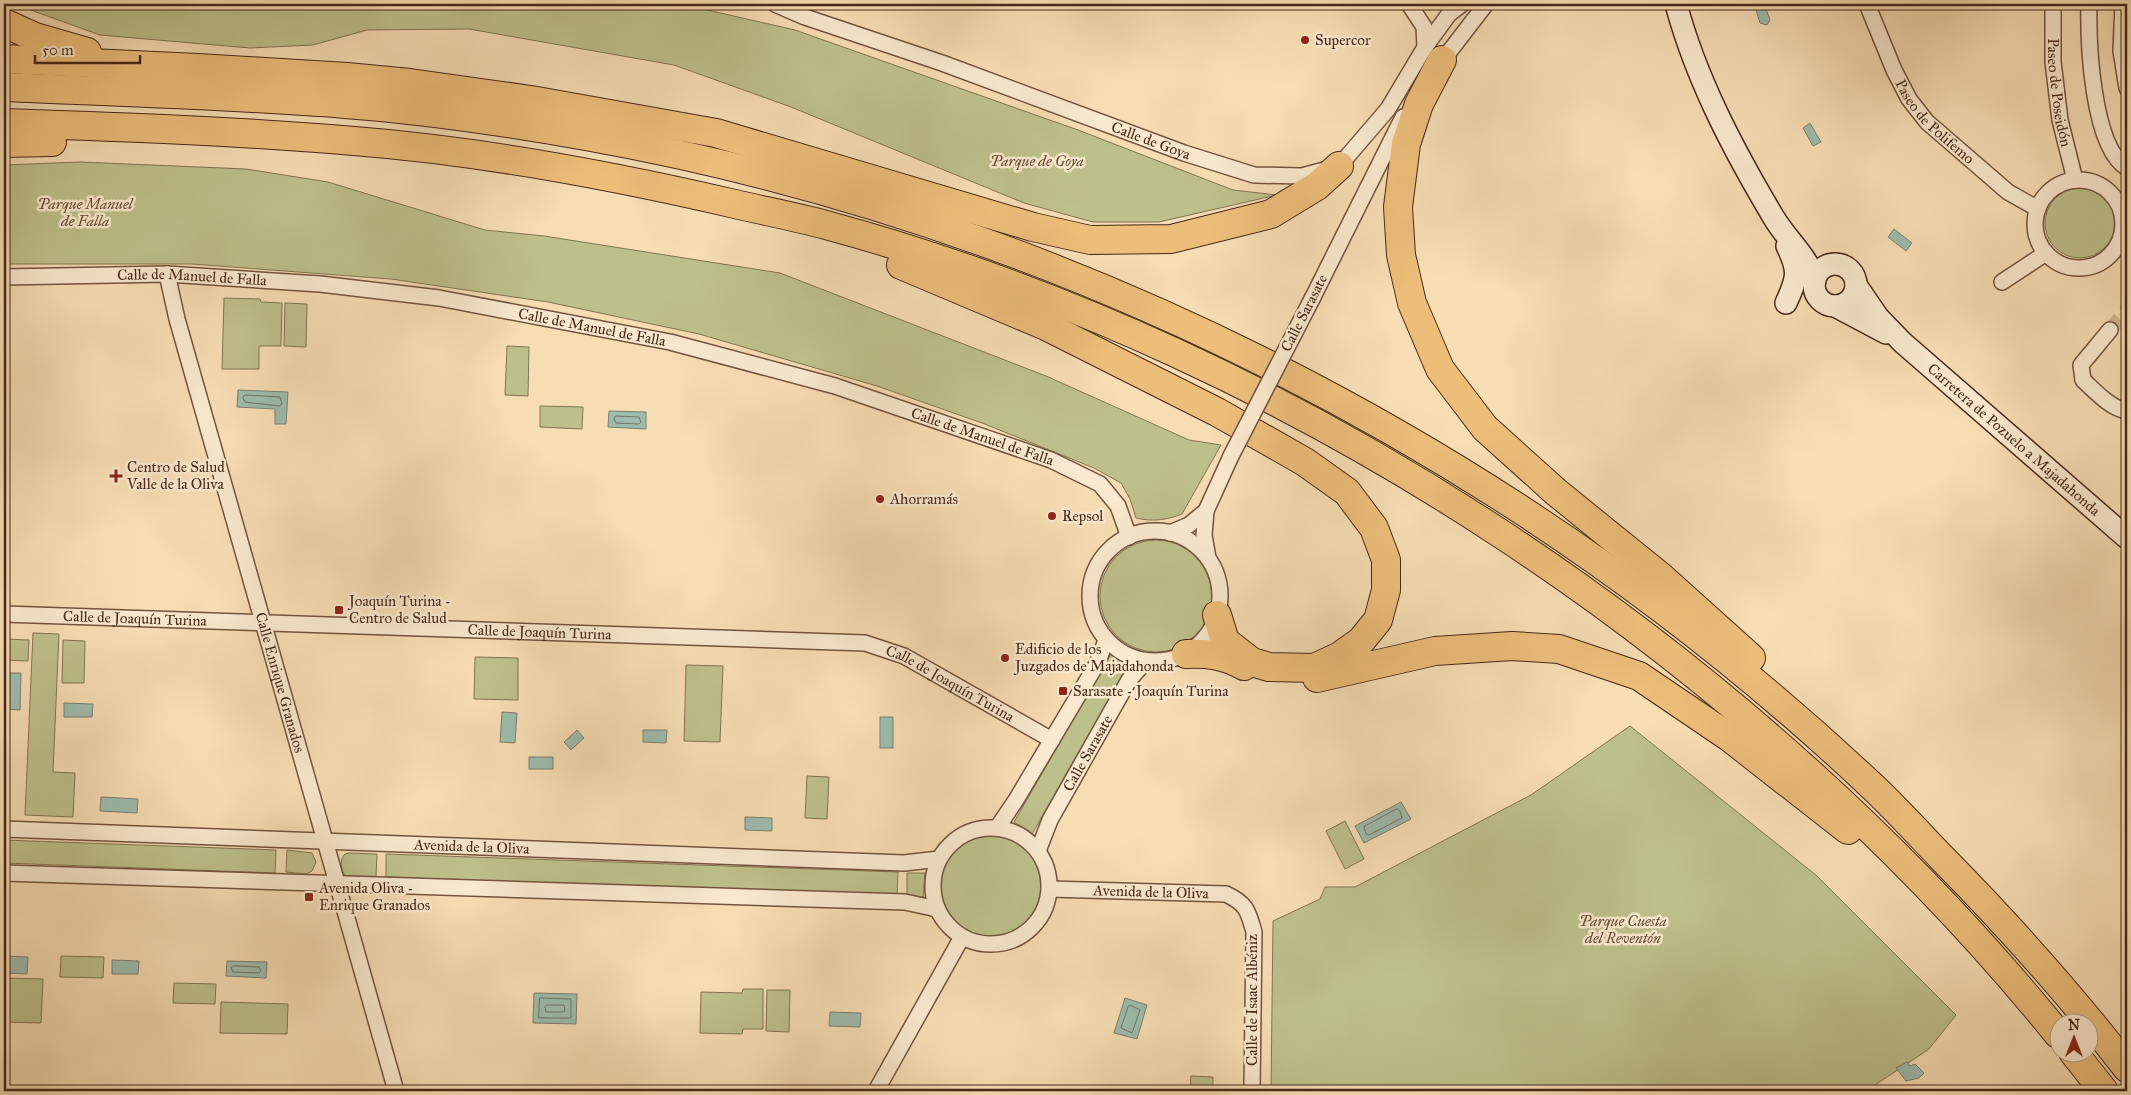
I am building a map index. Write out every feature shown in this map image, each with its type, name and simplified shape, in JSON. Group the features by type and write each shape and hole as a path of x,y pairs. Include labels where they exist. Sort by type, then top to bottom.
{"highway":[{"path":"4,24 35,36 127,64"},
{"path":"1434,54 1406,144 1398,207 1401,255 1412,303 1440,369 1485,428 1556,492 1661,577 1794,698 1872,786 1994,910 2058,983 2127,1068"},
{"path":"4,59 347,77 410,83 531,100 716,133 1033,227 1090,240 1171,240 1271,214 1317,186 1339,166"},
{"path":"4,87 345,104 526,126 706,161 824,192 956,233 1034,261 1147,307 1255,358 1330,396 1412,442 1541,523 1658,607 1760,686 1872,786"},
{"path":"531,100 710,143 766,160 824,192"},
{"path":"4,123 198,131 359,141 487,156 586,172 823,224 913,251 1039,296 1133,334 1237,383 1391,466 1515,542 1580,587 1743,713 1861,819 1992,955 2048,1022"},
{"path":"4,143 78,141 359,141"},
{"path":"745,207 820,239 904,266 1046,326 1217,412 1305,462 1347,492 1374,528 1386,560 1386,590 1378,620 1361,641 1340,656 1314,668 1269,667 1252,662 1225,641 1217,615"},
{"path":"1186,654 1210,653 1229,657 1250,669 1268,675 1314,679 1434,651 1512,646 1559,649 1639,676 1729,737 1847,829 1919,897 1992,955"},
{"path":"2081,1062 2104,1091"}],"street":[{"name":"Calle de Goya","path":"775,4 805,18 942,63 1184,153 1254,175 1302,176 1339,166"},
{"path":"1409,4 1424,26 1434,54"},
{"path":"1339,166 1434,54 1449,14 1462,4"},
{"name":"Calle Sarasate","path":"1404,116 1418,78 1428,58 1462,4"},
{"name":"Calle Sarasate","path":"1208,559 1204,534 1206,511 1231,456 1313,297 1434,54 1486,4"},
{"path":"1665,4 1684,34"},
{"path":"1676,4 1684,34 1719,116 1750,177 1774,218 1796,264 1796,282 1786,303 1814,283 1816,275 1824,267 1835,264"},
{"name":"Paseo de Polifemo","path":"1867,4 1894,70 1909,100 1927,122 2008,192 2038,209"},
{"name":"Paseo de Poseidón","path":"2054,4 2053,62 2058,110 2075,180"},
{"path":"2089,4 2090,52 2098,112 2105,136 2119,163 2127,168"},
{"path":"2123,4 2121,51 2127,88"},
{"path":"2075,180 2093,182 2108,191 2119,206 2123,223 2120,241 2110,256 2095,265 2078,268 2060,264 2046,253 2036,232 2035,221 2038,209 2046,195 2059,185 2075,180"},
{"path":"1774,218 1835,264 1848,268 1856,285 1848,302 1835,306 1821,300 1816,293 1811,267 1774,218"},
{"path":"2002,282 2046,253"},
{"name":"Calle de Manuel de Falla","path":"4,276 167,274 320,284 439,298 670,342 827,384 1051,460 1100,484 1118,506 1129,537"},
{"name":"Calle Enrique Granados","path":"167,274 177,319 396,1091"},
{"name":"Carretera de Pozuelo a Majadahonda","path":"1856,285 1878,317 1902,342 2127,538"},
{"name":"Carretera de Pozuelo a Majadahonda","path":"1835,306 1902,342"},
{"path":"2110,330 2081,365 2083,380 2102,397 2122,410 2127,411"},
{"name":"Calle Sarasate","path":"1170,533 1189,524 1206,511"},
{"path":"1142,532 1170,533 1185,538 1198,547 1208,559 1215,572 1219,586 1220,600 1217,615 1206,637 1186,654 1166,660 1146,661 1124,654 1106,640 1095,622 1090,602 1092,581 1100,562 1112,547 1142,532"},
{"name":"Calle de Joaquín Turina","path":"4,614 865,643 904,656 1052,740"},
{"path":"997,828 1016,800 1098,662 1106,640"},
{"name":"Calle Sarasate","path":"1038,851 1050,820 1128,680 1146,661"},
{"name":"Avenida de la Oliva","path":"4,828 904,863 939,859"},
{"path":"997,828 1013,832 1027,840 1038,851 1047,869 1050,889 1046,909 1035,926 1019,938 1000,944 980,944 962,937 947,925 937,909 933,892 934,875 939,859 949,845 963,835 980,829 997,828"},
{"path":"4,873 904,902 937,909"},
{"name":"Avenida de la Oliva","path":"1050,889 1226,894 1239,900 1247,909"},
{"name":"Calle de Isaac Albéniz","path":"1247,909 1254,932 1252,1091"},
{"path":"876,1091 962,937"}],"green space":[{"name":"Parque de Goya","path":"14,4 681,4 795,30 1078,130 1233,190 1277,195 1159,222 1093,222 1024,203 791,107 674,65 469,29 367,30 313,45 250,48 100,35"},
{"name":"Parque Manuel de Falla","path":"80,162 246,169 328,182 485,230 544,236 780,273 1046,376 1189,440 1221,445 1182,514 1171,518 1148,520 1136,518 1130,499 1121,483 1094,468 982,423 877,386 699,334 548,302 391,279 192,264 4,264 4,165"},
{"path":"2080,188 2093,191 2105,198 2112,210 2115,223 2112,236 2105,248 2093,255 2080,258 2067,255 2055,248 2048,236 2045,223 2048,210 2055,198 2067,191"},
{"path":"224,298 260,299 261,302 282,303 281,346 259,346 259,369 222,369"},
{"path":"285,303 307,304 306,347 284,346"},
{"path":"507,346 529,347 528,396 505,395"},
{"path":"540,406 583,407 582,429 540,427"},
{"path":"1156,540 1178,544 1196,556 1208,574 1212,596 1208,618 1196,636 1178,648 1156,652 1134,648 1116,636 1104,618 1100,596 1104,574 1116,556 1134,544"},
{"path":"33,633 59,634 53,772 75,773 73,817 25,815"},
{"path":"4,639 29,640 28,661 4,660"},
{"path":"63,640 85,641 84,683 62,683"},
{"path":"1111,654 1129,664 1032,834 1014,822"},
{"path":"475,657 518,658 518,700 474,699"},
{"path":"686,665 723,666 720,742 684,741"},
{"name":"Parque Cuesta del Reventón","path":"1630,726 1817,876 1956,1015 1929,1049 1866,1091 1271,1091 1273,921 1320,899 1325,887 1355,887 1531,795"},
{"path":"807,776 829,777 827,819 805,818"},
{"path":"1345,821 1364,859 1345,869 1326,831"},
{"path":"990,835 1009,839 1026,850 1037,867 1041,886 1037,905 1026,922 1009,933 990,937 971,933 954,922 943,905 939,886 943,867 954,850 971,839"},
{"path":"4,840 276,850 275,873 4,863"},
{"path":"287,850 312,853 316,862 312,871 306,874 286,872"},
{"path":"349,853 377,854 376,877 345,876 341,862 343,856"},
{"path":"386,854 898,872 897,896 386,877"},
{"path":"907,873 925,873 923,897 907,896"},
{"path":"61,956 104,957 103,978 60,977"},
{"path":"4,978 43,979 41,1023 4,1022"},
{"path":"174,983 216,984 215,1004 173,1003"},
{"path":"743,989 763,989 763,1029 743,1029 742,1034 700,1033 701,992 742,993"},
{"path":"767,990 790,990 789,1032 766,1031"},
{"path":"221,1002 288,1004 287,1034 220,1033"},
{"path":"1191,1076 1213,1077 1213,1091 1190,1091"}],"water":[{"path":"1758,4 1765,6 1770,20 1767,25 1760,23 1756,10"},
{"path":"1810,123 1821,142 1813,146 1803,128"},
{"path":"1894,229 1912,243 1906,251 1888,237"},
{"path":"238,390 288,392 286,424 275,424 275,409 237,407"},
{"path":"609,411 646,412 646,429 608,427"},
{"path":"4,673 21,673 20,710 4,709"},
{"path":"64,703 93,704 92,717 64,717"},
{"path":"502,712 517,713 515,743 500,742"},
{"path":"880,717 893,717 893,748 880,748"},
{"path":"577,730 584,738 571,750 564,742"},
{"path":"643,730 667,730 666,743 643,742"},
{"path":"529,757 553,757 553,769 529,769"},
{"path":"101,797 138,799 137,813 100,811"},
{"path":"1401,802 1411,819 1364,843 1355,826"},
{"path":"745,817 772,818 772,831 745,830"},
{"path":"4,956 28,957 27,974 4,973"},
{"path":"112,960 139,961 138,974 112,974"},
{"path":"227,961 267,962 266,978 226,976"},
{"path":"534,993 577,994 576,1024 533,1023"},
{"path":"1125,998 1147,1005 1137,1039 1114,1033"},
{"path":"830,1012 861,1013 860,1027 829,1026"},
{"path":"1907,1062 1910,1066 1915,1064 1924,1073 1919,1078 1906,1081 1896,1068"}],"tunnel":[{"path":"2110,330 2127,310"}],"place":[{"name":"Supercor","path":"1305,40"},
{"name":"Centro de Salud Valle de la Oliva","path":"116,476"},
{"name":"Ahorramás","path":"880,499"},
{"name":"Repsol","path":"1052,516"},
{"name":"Joaquín Turina - Centro de Salud","path":"339,610"},
{"name":"Edificio de los Juzgados de Majadahonda","path":"1005,658"},
{"name":"Sarasate - Joaquín Turina","path":"1063,691"},
{"name":"Avenida Oliva - Enrique Granados","path":"309,897"}]}
